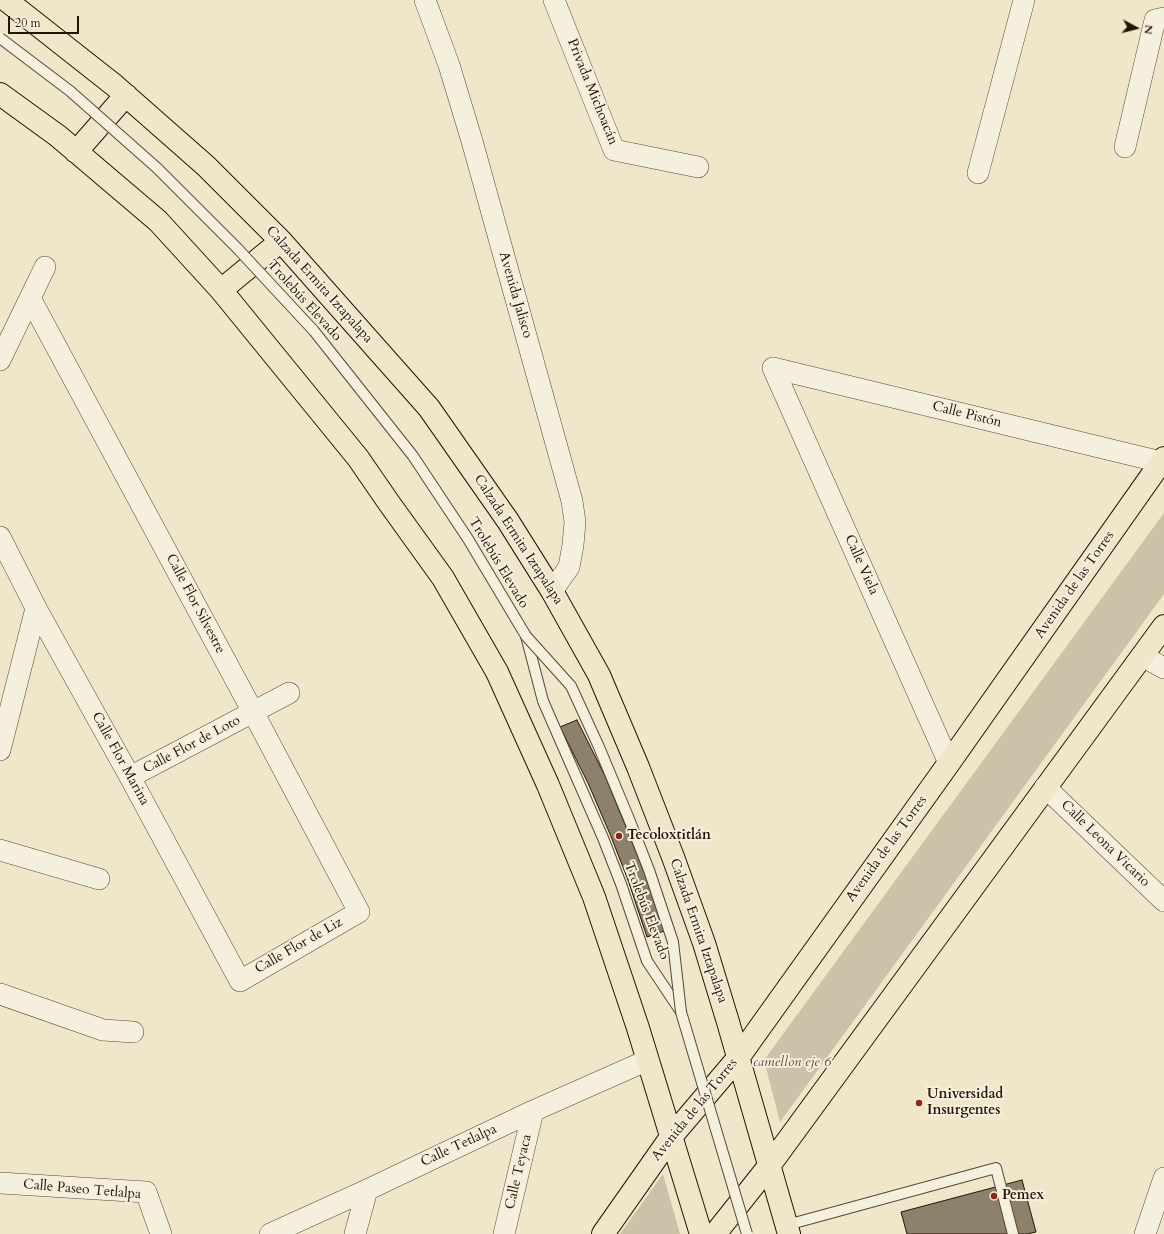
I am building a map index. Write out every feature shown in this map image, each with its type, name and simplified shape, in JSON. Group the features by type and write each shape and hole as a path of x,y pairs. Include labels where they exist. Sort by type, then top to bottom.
{"main road":[{"name":"Calzada Ermita Iztapalapa","path":"6,0 126,95 206,166 281,241 429,408 508,521 552,591 599,675 638,767 673,857 718,986 788,1230"},
{"path":"76,152 126,95"},
{"path":"1,96 58,136 158,221 220,290 358,458 443,578 497,672 548,785 594,897 636,1021 701,1234"},
{"path":"220,290 281,241"},
{"name":"Avenida de las Torres","path":"603,1234 671,1137 738,1058 1163,460"},
{"path":"715,1234 769,1166 1164,626"}],"street":[{"name":"Avenida Jalisco","path":"425,0 449,65 472,141 572,500 575,522 569,568 552,591"},
{"name":"Privada Michoacán","path":"554,0 614,150 698,167"},
{"path":"978,173 1024,0"},
{"path":"1125,147 1155,20 1164,18"},
{"path":"0,360 45,267"},
{"name":"Calle Flor Silvestre","path":"30,298 253,712 358,912"},
{"name":"Calle Pistón","path":"773,368 1163,460"},
{"name":"Calle Viela","path":"773,368 949,763"},
{"name":"Calle Flor Marina","path":"0,537 36,608 130,777 240,981"},
{"path":"0,750 36,608"},
{"path":"1142,656 1164,668"},
{"name":"Calle Flor de Loto","path":"130,777 289,693"},
{"name":"Calle Leona Vicario","path":"1045,787 1164,901"},
{"path":"0,850 99,879"},
{"name":"Calle Flor de Liz","path":"240,981 358,912"},
{"path":"0,994 103,1030 133,1032"},
{"name":"Calle Tetlalpa","path":"270,1234 367,1190 533,1111 648,1060"},
{"name":"Calle Teyaca","path":"504,1234 533,1111"},
{"path":"1146,1234 1164,1178"},
{"name":"Calle Paseo Tetlalpa","path":"0,1183 146,1192 161,1234"},
{"path":"355,1234 367,1190"}],"lane":[{"name":"Trolebús Elevado","path":"0,38 70,91 157,168 237,248 314,331 413,456 468,539 526,636 571,686 599,747 629,819 649,870 674,942 681,1012 748,1234"},
{"name":"Trolebús Elevado","path":"526,636 543,701 621,884 647,961 681,1012"},
{"path":"788,1230 996,1168 1013,1234"}],"green space":[{"name":"camellon eje 6","path":"1164,513 1164,594 780,1122 764,1060"},
{"path":"663,1174 680,1234 620,1234"}],"building":[{"path":"577,720 605,776 644,872 664,931 647,937 628,880 610,834 588,783 560,727"},
{"name":"Pemex","path":"1022,1180 1036,1232 1027,1234 907,1234 901,1212"}],"place":[{"name":"Tecoloxtitlán","path":"619,836"},
{"name":"Universidad Insurgentes","path":"919,1103"},
{"name":"Pemex","path":"994,1196"}]}
